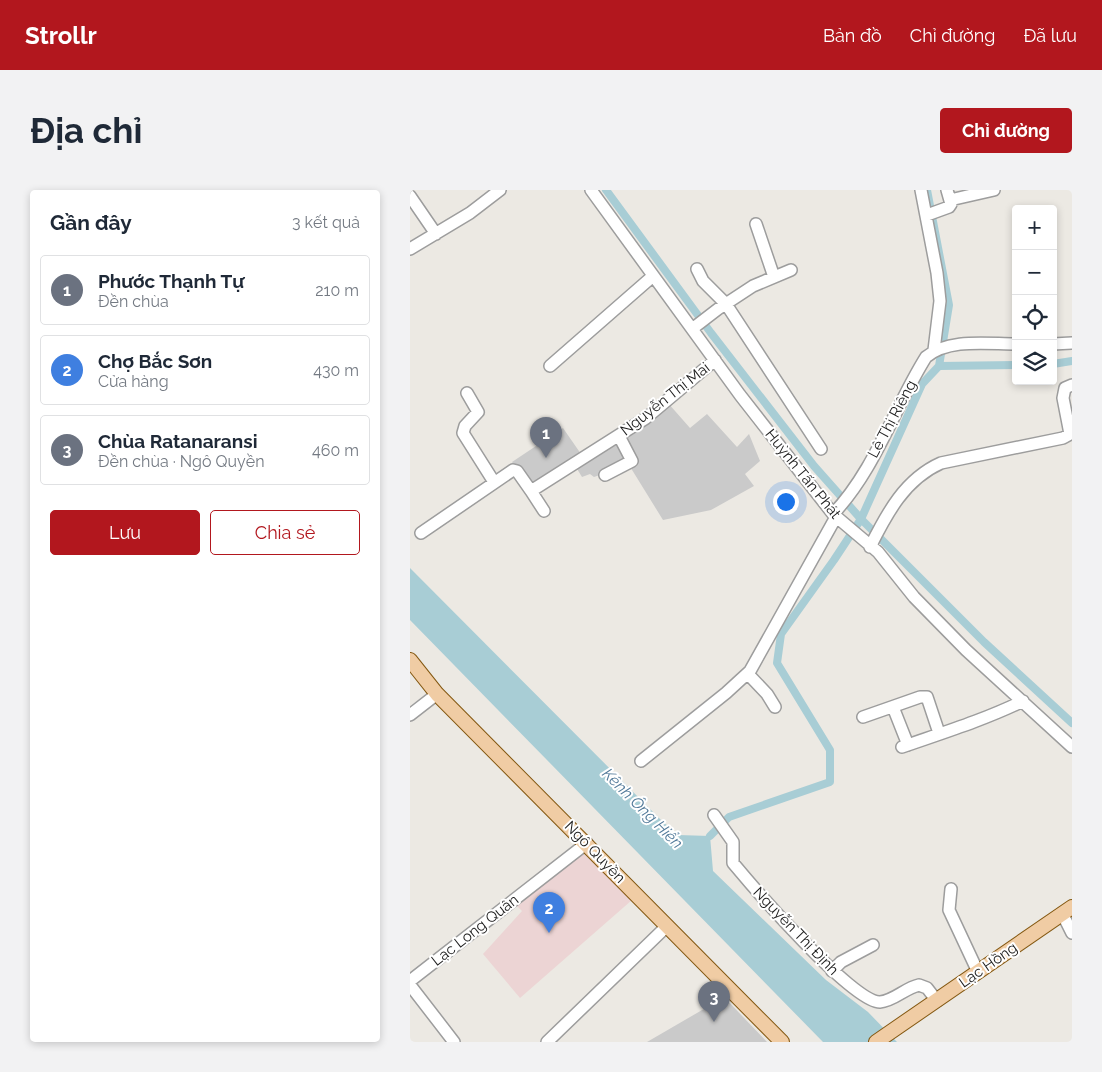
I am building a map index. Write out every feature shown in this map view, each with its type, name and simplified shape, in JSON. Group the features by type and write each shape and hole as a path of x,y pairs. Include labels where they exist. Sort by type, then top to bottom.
{"main road":[{"name":"Ngô Quyền","path":"410,660 437,694 587,843 782,1042"},
{"name":"Lạc Hồng","path":"876,1042 1067,910"}],"street":[{"path":"410,249 436,234 500,190"},
{"path":"922,190 929,215 940,301 943,348 1012,344"},
{"path":"929,215 948,200 994,190"},
{"name":"Huỳnh Tấn Phát","path":"596,192 652,276 696,326 714,360 836,515 870,542 914,596 966,650 1072,747"},
{"path":"410,196 436,234"},
{"path":"756,224 774,277"},
{"path":"698,269 703,281 821,449"},
{"path":"696,326 752,286 791,270"},
{"path":"550,366 652,276"},
{"path":"1057,344 1072,343"},
{"name":"Lê Thị Riêng","path":"641,760 748,674 757,661 776,621 836,515 873,456 920,366 943,348"},
{"name":"Nguyễn Thị Mai","path":"532,492 590,452 646,418 714,360"},
{"path":"870,542 899,495 910,482 941,463 1068,436 1070,430 1062,396 1065,388 1072,385"},
{"path":"467,393 478,412 465,426 463,433 494,482"},
{"path":"605,474 632,461 619,436"},
{"path":"421,533 513,470 517,471 544,510"},
{"path":"748,674 767,694 775,707"},
{"path":"410,714 437,694"},
{"path":"863,717 927,697 939,733"},
{"path":"893,707 905,746 997,714 1023,702"},
{"name":"Nguyễn Thị Định","path":"714,815 728,833 734,845 732,863 832,971 875,1001 885,1000 919,985 927,988 937,1001"},
{"name":"Lạc Long Quân","path":"410,980 587,843"},
{"path":"951,890 949,910 978,972"},
{"path":"1067,910 1072,933"},
{"path":"547,1042 667,926"},
{"path":"832,971 841,962 873,945"},
{"path":"410,985 454,1042"}],"shaded area":[{"path":"668,403 690,428 707,414 737,447 749,434 760,461 745,474 754,486 711,510 663,520 629,465 594,477 590,474 582,477 574,464"},
{"path":"563,428 581,454 529,488 512,462"},
{"path":"583,853 632,900 520,998 483,954 522,911 514,903"},
{"path":"723,996 767,1042 647,1042 709,1006"}],"water":[{"name":"Kênh Ông Hiển","path":"410,568 661,820 678,835 710,836 713,871 826,980 868,1012 897,1042 823,1042 410,620"}],"waterway":[{"path":"606,190 711,333 814,466 861,519 984,642 1072,723"},
{"path":"927,190 949,305 939,366"},
{"path":"1057,363 1072,361"},
{"path":"710,836 729,817 830,782 830,750 777,663 781,634 861,519 922,384 939,366 1012,365"}],"place":[{"name":"Phước Thạnh Tự","path":"546,458"},
{"name":"Chợ Bắc Sơn","path":"549,933"},
{"name":"Chùa Ratanaransi","path":"714,1022"}]}
